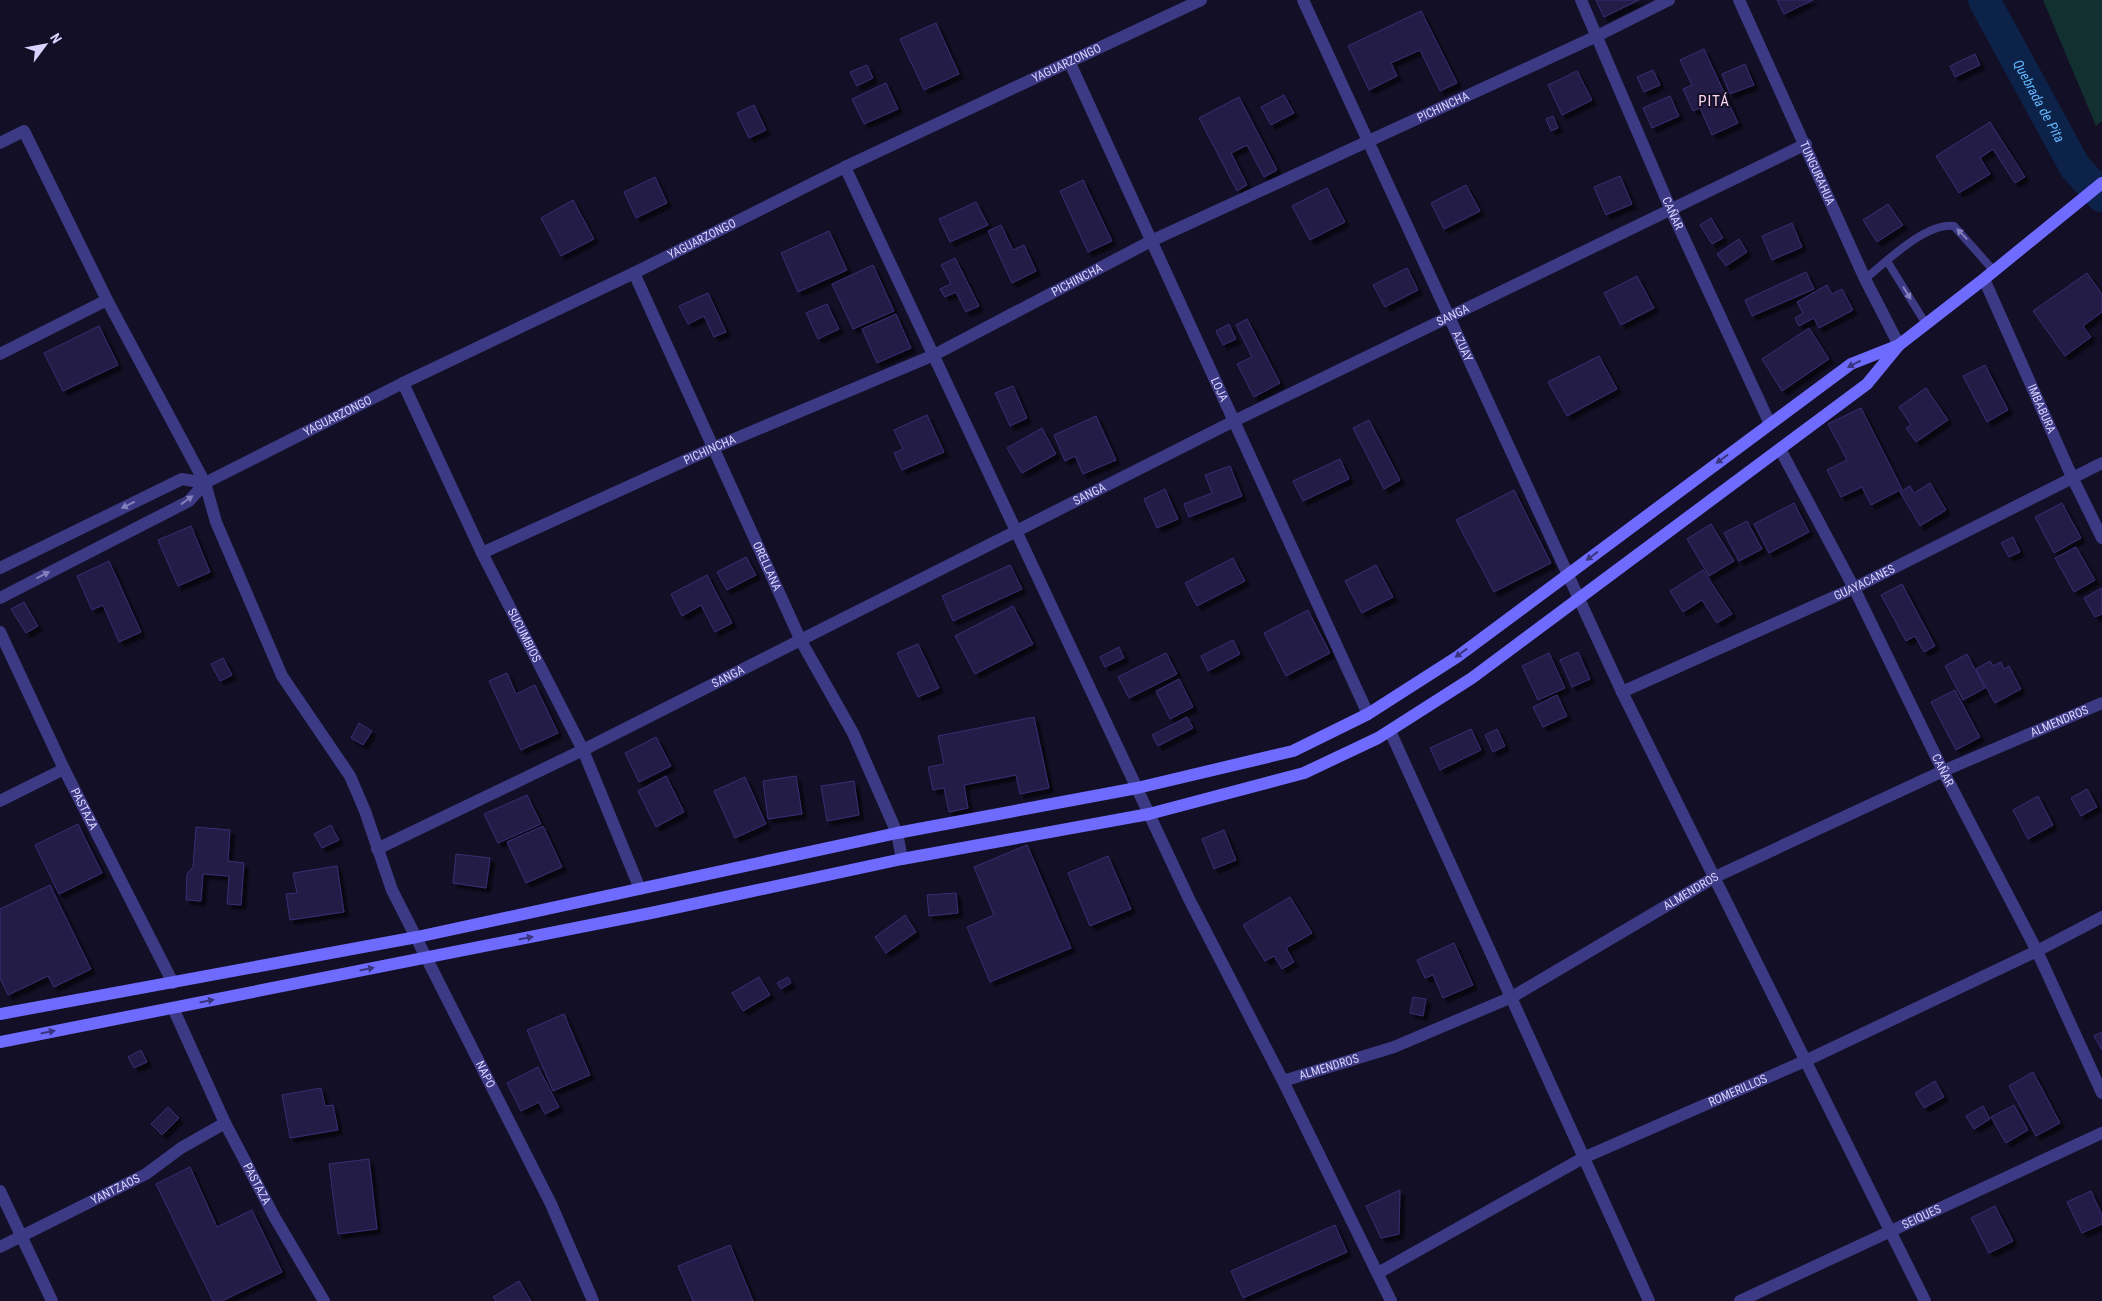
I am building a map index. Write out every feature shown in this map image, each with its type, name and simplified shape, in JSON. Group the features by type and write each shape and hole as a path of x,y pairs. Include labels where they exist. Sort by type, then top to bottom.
{"main road":[{"path":"0,1014 417,938 896,833 1137,788 1293,751 1368,714 1457,657 1851,364 1898,345 1989,275 2102,183"},
{"path":"0,1042 651,913 902,860 1149,814 1304,773 1390,731 1472,678 1578,597 1868,384 1898,345"}],"street":[{"name":"YAGUARZONGO","path":"0,598 189,501 205,483 403,383 634,273 846,167 1201,0"},
{"name":"AZUAY","path":"1303,0 1569,573 1578,597 1622,692 1925,1301"},
{"name":"CAÑAR","path":"1581,0 1671,210 1770,424"},
{"name":"PICHINCHA","path":"482,553 713,448 934,356 1151,241 1597,36 1669,0"},
{"name":"TUNGURAHUA","path":"1739,0 1806,144 1865,279 1898,345"},
{"name":"LOJA","path":"1070,63 1368,714"},
{"name":"NAPO","path":"0,143 24,131 106,300 205,483 216,522 282,676 350,776 365,811 392,890 551,1204 593,1301"},
{"name":"SANGA","path":"377,849 583,750 1234,421 1806,144"},
{"path":"846,167 1189,899 1283,1081 1391,1301"},
{"name":"ORELLANA","path":"634,273 801,641 853,733 896,833 902,860"},
{"name":"IMBABURA","path":"1989,275 2072,477 2102,538"},
{"path":"0,354 106,300"},
{"name":"SUCUMBIOS","path":"403,383 482,553 583,750 640,888"},
{"name":"CAÑAR","path":"1780,449 1854,588 1943,771 2037,951 2102,1093"},
{"name":"GUAYACANES","path":"1622,692 1854,588 2102,463"},
{"path":"0,568 182,479 205,483"},
{"name":"PASTAZA","path":"0,632 64,769 173,983"},
{"name":"ALMENDROS","path":"1283,1081 1394,1047 1512,997 1715,877 1943,771 2102,703"},
{"path":"1390,731 1649,1301"},
{"path":"0,801 64,769"},
{"name":"ROMERILLOS","path":"1378,1273 1583,1158 1805,1061 2037,951 2102,917"},
{"name":"PASTAZA","path":"173,1008 225,1123 275,1218 324,1301"},
{"name":"YANTZAOS","path":"0,1247 146,1174 181,1148 225,1123"},
{"name":"SEIQUES","path":"1740,1301 2102,1133"},
{"path":"0,1190 52,1301"}],"lane":[{"path":"1865,279 1932,229 1945,225 1954,226 1989,275"},
{"path":"1887,262 1926,324"}],"green space":[{"path":"2043,0 2102,0 2102,121 2096,126"}],"building":[{"path":"1596,0 1639,0 1604,17"},
{"path":"1777,0 1813,0 1784,14"},
{"path":"1421,11 1457,83 1440,91 1420,50 1391,63 1397,76 1369,90 1348,46"},
{"path":"936,23 959,74 924,90 900,39"},
{"path":"1704,49 1738,123 1712,135 1700,108 1693,111 1683,89 1692,85 1680,60"},
{"path":"1975,54 1980,65 1955,77 1950,66"},
{"path":"1745,64 1754,85 1730,94 1722,74"},
{"path":"867,65 873,78 857,86 850,72"},
{"path":"1653,70 1660,85 1644,92 1637,77"},
{"path":"1577,71 1592,100 1562,115 1548,85"},
{"path":"886,83 898,109 864,124 852,99"},
{"path":"1284,95 1294,113 1271,125 1261,107"},
{"path":"1670,96 1679,116 1652,128 1643,108"},
{"path":"1239,97 1277,170 1264,177 1247,145 1231,153 1247,185 1237,191 1199,118"},
{"path":"754,105 766,130 749,138 737,113"},
{"path":"1553,116 1558,128 1551,131 1546,119"},
{"path":"1990,122 2025,177 2015,183 1993,149 1980,158 1990,174 1959,193 1936,156"},
{"path":"1620,176 1632,204 1606,215 1594,187"},
{"path":"655,177 667,203 636,218 624,192"},
{"path":"1083,180 1112,241 1088,252 1060,191"},
{"path":"1466,185 1480,211 1444,229 1431,203"},
{"path":"1327,188 1345,222 1310,240 1292,206"},
{"path":"573,200 594,239 561,256 541,218"},
{"path":"976,202 988,225 950,242 939,219"},
{"path":"1888,204 1903,225 1877,242 1863,220"},
{"path":"1711,218 1723,238 1712,244 1700,225"},
{"path":"1792,223 1802,247 1772,260 1762,236"},
{"path":"1001,225 1013,250 1024,245 1036,271 1012,283 988,231"},
{"path":"829,231 847,270 798,292 781,253"},
{"path":"1739,239 1747,252 1726,266 1717,254"},
{"path":"955,258 979,306 966,312 956,292 945,297 940,289 951,284 941,265"},
{"path":"873,265 894,311 853,329 832,284"},
{"path":"1407,268 1418,290 1385,307 1373,285"},
{"path":"1806,272 1814,289 1752,316 1745,300"},
{"path":"2087,273 2102,294 2102,312 2083,326 2091,337 2065,356 2033,311"},
{"path":"1637,276 1654,308 1621,325 1604,293"},
{"path":"1827,285 1832,294 1842,289 1853,310 1819,328 1814,318 1799,326 1795,318 1803,313 1797,302"},
{"path":"708,293 726,332 714,337 704,316 688,324 679,306"},
{"path":"827,304 839,329 818,339 806,313"},
{"path":"896,314 911,348 877,363 862,329"},
{"path":"1247,319 1280,383 1254,397 1237,364 1252,357 1236,325"},
{"path":"1229,324 1236,339 1223,345 1216,331"},
{"path":"99,326 118,365 63,391 44,353"},
{"path":"1809,328 1829,359 1782,391 1762,359"},
{"path":"1599,356 1617,389 1567,416 1548,382"},
{"path":"1985,365 2008,410 1987,422 1963,376"},
{"path":"1013,386 1027,418 1010,426 995,393"},
{"path":"1926,388 1948,420 1916,442 1906,428 1911,425 1899,407"},
{"path":"1861,408 1902,489 1871,505 1862,487 1841,497 1827,470 1847,460 1828,424"},
{"path":"927,415 944,452 902,470 894,453 903,449 894,430"},
{"path":"1096,416 1116,460 1083,474 1075,456 1065,461 1054,435"},
{"path":"1369,420 1400,480 1384,489 1353,428"},
{"path":"1042,428 1056,454 1022,473 1007,448"},
{"path":"1340,459 1349,479 1303,501 1293,481"},
{"path":"1230,466 1242,496 1189,517 1184,504 1212,493 1205,475"},
{"path":"1930,483 1946,510 1920,526 1900,492 1910,486 1914,493"},
{"path":"1165,489 1178,519 1157,528 1144,499"},
{"path":"1514,490 1551,563 1494,592 1456,520"},
{"path":"1794,503 1809,532 1769,553 1754,524"},
{"path":"2062,503 2081,538 2054,553 2035,517"},
{"path":"1747,521 1762,549 1739,561 1724,533"},
{"path":"1711,524 1734,561 1709,576 1687,539"},
{"path":"191,526 210,572 178,586 158,540"},
{"path":"2013,537 2020,552 2009,557 2001,543"},
{"path":"2076,547 2095,580 2074,592 2055,558"},
{"path":"746,557 756,575 727,590 717,572"},
{"path":"1233,558 1245,581 1197,606 1185,583"},
{"path":"109,561 141,632 119,642 103,605 92,610 77,576"},
{"path":"1010,565 1022,589 953,621 942,596"},
{"path":"1376,565 1393,597 1362,613 1345,581"},
{"path":"1703,570 1732,614 1717,623 1702,600 1683,612 1670,591"},
{"path":"707,575 732,623 715,632 701,605 682,616 671,594"},
{"path":"1902,584 1935,646 1924,652 1915,636 1906,641 1881,595"},
{"path":"2102,588 2102,614 2095,617 2084,598"},
{"path":"24,602 38,626 26,633 11,609"},
{"path":"1013,606 1033,644 975,674 955,636"},
{"path":"1308,610 1330,653 1286,676 1264,633"},
{"path":"1233,640 1240,654 1208,671 1201,656"},
{"path":"918,644 939,688 918,697 897,653"},
{"path":"1119,647 1124,658 1105,667 1100,657"},
{"path":"1578,652 1590,679 1572,687 1560,660"},
{"path":"1166,653 1177,674 1129,698 1118,677"},
{"path":"1549,653 1565,688 1538,700 1522,666"},
{"path":"1967,654 1985,688 1963,700 1945,666"},
{"path":"223,658 232,675 220,681 211,664"},
{"path":"1990,661 1993,666 2001,662 2004,669 2009,666 2021,689 1995,703 1976,669"},
{"path":"507,673 516,694 535,685 558,733 521,750 489,681"},
{"path":"1179,679 1193,707 1170,719 1156,691"},
{"path":"1955,690 1980,737 1956,750 1931,702"},
{"path":"1557,695 1567,716 1543,727 1533,707"},
{"path":"1034,717 1049,788 1020,794 1016,775 964,785 968,808 949,812 944,788 933,790 928,767 944,764 938,736"},
{"path":"1187,717 1193,728 1158,746 1152,735"},
{"path":"359,723 372,731 363,745 351,738"},
{"path":"1471,729 1481,750 1440,770 1430,748"},
{"path":"1497,729 1505,746 1493,752 1485,735"},
{"path":"656,737 671,766 639,782 625,753"},
{"path":"666,776 684,812 656,827 638,791"},
{"path":"796,776 802,814 768,819 763,781"},
{"path":"745,777 766,824 735,838 714,791"},
{"path":"854,781 859,815 827,821 821,786"},
{"path":"2087,789 2097,807 2081,816 2071,798"},
{"path":"527,795 541,824 498,843 484,814"},
{"path":"2038,796 2053,825 2028,839 2013,810"},
{"path":"78,824 102,873 59,894 35,845"},
{"path":"331,825 339,840 322,848 314,834"},
{"path":"543,826 562,867 526,883 507,842"},
{"path":"196,827 230,830 228,861 244,863 241,905 227,904 229,876 203,874 201,901 186,900 187,874 193,867"},
{"path":"1224,830 1236,860 1214,869 1202,839"},
{"path":"1027,845 1071,948 990,982 967,927 994,915 974,867"},
{"path":"456,854 490,858 486,888 453,883"},
{"path":"1108,856 1131,909 1090,926 1068,873"},
{"path":"337,866 344,912 290,920 286,894 297,893 293,873"},
{"path":"50,885 91,969 54,987 48,976 8,995 0,978 0,909"},
{"path":"956,893 958,913 929,916 927,895"},
{"path":"1290,897 1312,933 1286,948 1294,962 1282,969 1274,956 1265,961 1243,925"},
{"path":"905,915 916,932 886,953 875,937"},
{"path":"1454,943 1473,985 1443,998 1433,975 1425,978 1417,960"},
{"path":"759,977 770,995 743,1011 732,993"},
{"path":"788,977 791,983 781,989 777,983"},
{"path":"1413,997 1426,999 1423,1016 1410,1013"},
{"path":"564,1014 590,1075 553,1091 527,1030"},
{"path":"2102,1032 2102,1050 2094,1036"},
{"path":"141,1050 147,1062 134,1068 128,1057"},
{"path":"538,1067 559,1107 545,1114 539,1102 521,1111 507,1083"},
{"path":"2033,1072 2060,1123 2036,1136 2009,1086"},
{"path":"1935,1081 1944,1097 1924,1108 1915,1093"},
{"path":"321,1088 325,1106 333,1105 338,1130 290,1138 282,1095"},
{"path":"2014,1105 2028,1130 2006,1143 1991,1117"},
{"path":"1983,1106 1990,1119 1974,1129 1966,1116"},
{"path":"168,1107 179,1118 162,1135 151,1124"},
{"path":"369,1159 377,1229 338,1234 329,1164"},
{"path":"190,1167 217,1227 252,1210 282,1272 222,1301 213,1301 156,1184"},
{"path":"1400,1190 1399,1234 1381,1238 1366,1206"},
{"path":"2091,1191 2102,1215 2102,1224 2082,1233 2067,1202"},
{"path":"1995,1206 2013,1241 1989,1253 1971,1218"},
{"path":"1335,1225 1347,1252 1243,1298 1231,1271"},
{"path":"730,1245 753,1301 693,1301 678,1266"},
{"path":"519,1281 531,1301 496,1301 493,1297"}],"waterway":[{"name":"Quebrada de Pita","path":"1984,0 2075,167 2102,196"}],"district":[{"name":"PITÁ","path":"1714,101"}]}
